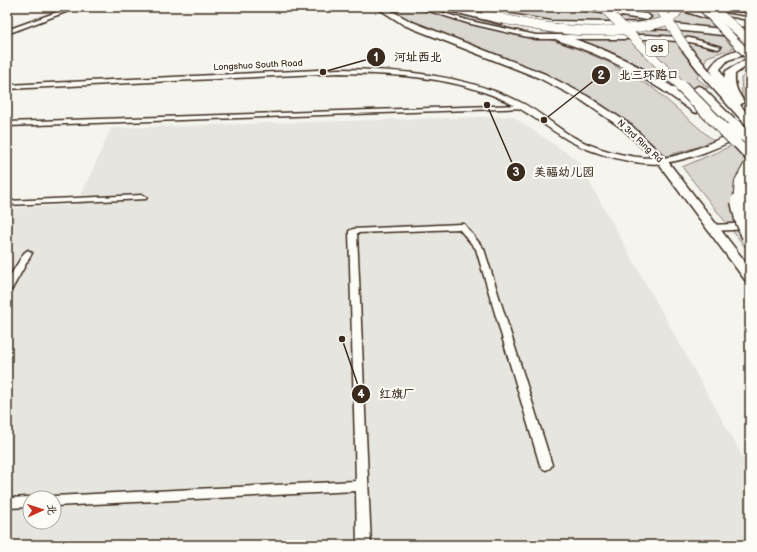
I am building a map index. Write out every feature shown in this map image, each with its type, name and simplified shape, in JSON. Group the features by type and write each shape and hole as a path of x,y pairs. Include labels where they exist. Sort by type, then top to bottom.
{"highway":[{"name":"N 3rd Ring Rd","path":"380,7 407,23 510,62 571,90 627,127 662,161 750,277"},
{"path":"445,7 556,37 596,51 636,69 666,87 735,141"},
{"path":"458,7 487,11 545,23 665,26 750,35"},
{"path":"576,7 750,31"},
{"path":"591,7 750,31"},
{"name":"G5","path":"603,7 750,156"},
{"name":"G5","path":"615,7 681,73"},
{"path":"619,7 750,26"},
{"path":"659,7 685,47 712,81 750,123"},
{"path":"487,11 530,25 558,29 618,31 642,28 662,23 675,15 680,7 708,16 750,26"},
{"path":"703,7 750,58 730,73 729,84 732,95"},
{"path":"711,7 750,41"},
{"path":"724,7 750,31"},
{"path":"750,50 735,53 727,57 718,63 715,69 719,78 750,123"},
{"path":"692,84 750,140"},
{"path":"750,166 740,185 739,208 750,236"}],"main road":[{"path":"713,228 750,226"}],"street":[{"path":"7,30 69,7"},
{"path":"7,30 18,29 76,7"},
{"path":"419,7 469,22 536,37 649,37 690,40 718,47"},
{"path":"703,7 750,15"},
{"name":"Longshuo South Road","path":"7,87 340,71 412,73 454,81 483,89 524,107 573,139 601,151 633,158 662,161 695,152 750,123"},
{"path":"7,124 524,107"},
{"path":"7,203 143,197"},
{"path":"364,545 353,232 461,226 480,249 546,465"},
{"path":"7,289 28,253"},
{"path":"62,501 361,486"},
{"path":"7,503 22,502"}],"shaded area":[{"path":"386,7 432,7 533,34 578,49 610,63 653,88 715,142 666,156 638,131 594,99 534,69 409,21"},
{"path":"471,7 697,7 733,48 707,57 697,78 709,88 675,89 645,69 606,50 530,27 495,13"},
{"path":"748,71 750,73 750,105 742,96 741,78"},
{"path":"512,116 577,160 750,470 750,545 7,545 7,208 77,205 111,128"},
{"path":"750,138 750,253 682,167"}],"tunnel":[{"path":"718,47 750,59"}],"place":[{"name":"河址西北","path":"323,72"},
{"name":"美福幼儿园","path":"487,105"},
{"name":"北三环路口","path":"544,120"},
{"name":"红旗厂","path":"342,339"}]}
